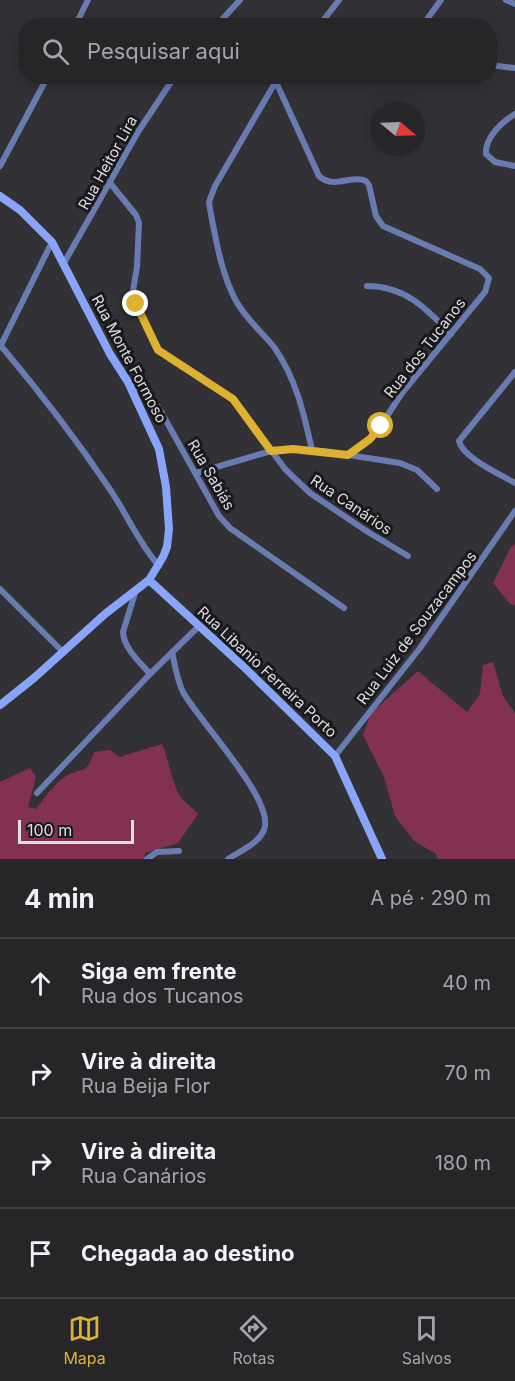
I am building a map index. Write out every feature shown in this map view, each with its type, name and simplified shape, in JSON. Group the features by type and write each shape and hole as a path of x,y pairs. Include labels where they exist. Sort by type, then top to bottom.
{"street":[{"path":"79,18 88,0"},
{"path":"223,18 240,0"},
{"path":"325,18 339,0"},
{"path":"428,18 441,0"},
{"path":"506,0 515,4"},
{"path":"497,66 515,68"},
{"path":"0,166 44,84"},
{"name":"Rua Heitor Lira","path":"64,263 138,132 170,84"},
{"path":"274,84 215,186 211,194 210,209 226,279 240,308 272,345 287,367 304,413 312,450"},
{"name":"Rua dos Tucanos","path":"279,84 319,176 328,182 357,178 366,181 376,216 383,226 480,269 489,276 486,290 402,393 375,435 348,455"},
{"path":"515,114 495,132 486,149 486,154 492,160 515,166"},
{"name":"Rua Canários","path":"110,183 136,215 139,223 137,267 133,291 142,317 158,350 233,399 291,476 310,493 408,556"},
{"name":"Rua Monte Formoso","path":"0,196 20,210 52,242 110,354 129,382 156,440 162,460 169,529 167,547 159,566 149,580 105,614 34,678 0,705"},
{"path":"52,242 0,346 32,382 111,490 134,533 159,566"},
{"path":"367,286 402,292 429,312 451,334"},
{"path":"515,372 460,438 459,444 467,454 515,483"},
{"name":"Rua Sabiás","path":"129,382 148,396 159,408 219,516 230,528 344,608"},
{"path":"196,473 271,451 312,450 393,462 410,467 438,489"},
{"name":"Rua Luiz de Souzacampos","path":"335,756 420,648 515,512"},
{"name":"Rua Libanio Ferreira Porto","path":"149,580 244,667 335,756 382,859"},
{"path":"0,589 63,652"},
{"path":"136,590 123,632 124,639 126,646 150,674"},
{"path":"37,794 150,674 199,626"},
{"path":"172,652 184,693 244,775 264,816 265,829 257,840 228,859"},
{"path":"147,859 157,852 179,851"}],"shaded area":[{"path":"515,544 515,605 510,604 493,583 511,547"},
{"path":"493,662 503,696 515,713 515,859 437,859 436,854 414,841 395,816 384,777 363,735 371,713 418,671 467,712 480,694 483,665"},
{"path":"162,744 179,794 198,814 178,843 145,853 144,859 0,859 0,782 30,768 36,777 28,807 36,809 62,779 86,768 94,752 110,750 119,757"}],"route":[{"path":"136,304 158,350 233,399 271,451 293,449 348,455 365,444 381,426"}]}
